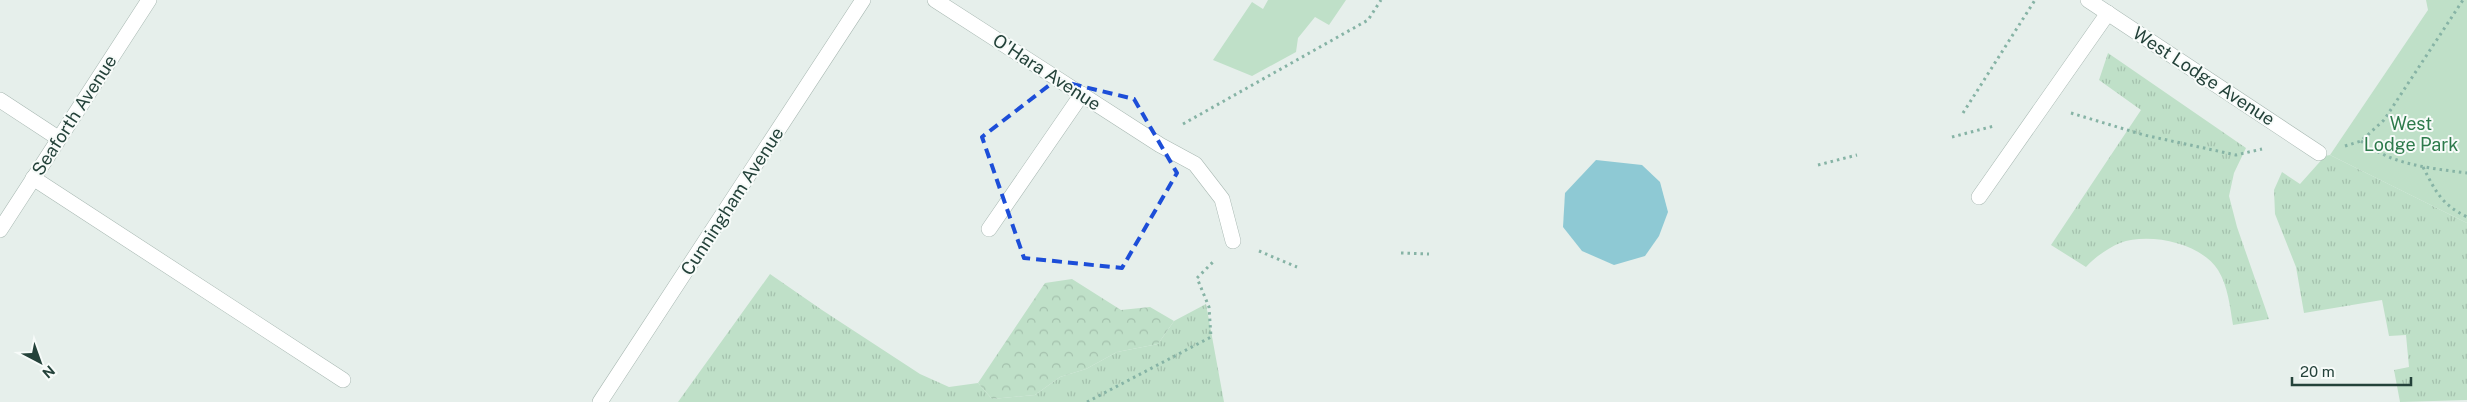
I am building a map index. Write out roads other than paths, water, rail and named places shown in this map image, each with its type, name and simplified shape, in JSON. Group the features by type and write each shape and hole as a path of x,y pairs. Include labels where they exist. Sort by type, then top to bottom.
{"street":[{"name":"Seaforth Avenue","path":"0,230 149,0"},
{"name":"Cunningham Avenue","path":"600,402 863,0"},
{"name":"O'Hara Avenue","path":"935,0 1160,145 1195,164 1222,199 1233,241"},
{"name":"West Lodge Avenue","path":"2088,0 2319,153"},
{"path":"1979,197 2108,13"},
{"path":"989,229 1082,94"},
{"path":"0,100 58,138"},
{"path":"33,178 343,380"}],"water":[{"path":"1596,160 1642,165 1660,182 1668,212 1659,236 1645,256 1614,265 1582,251 1563,227 1565,193"}],"park label":[{"name":"West Lodge Park","path":"2411,133"}]}
